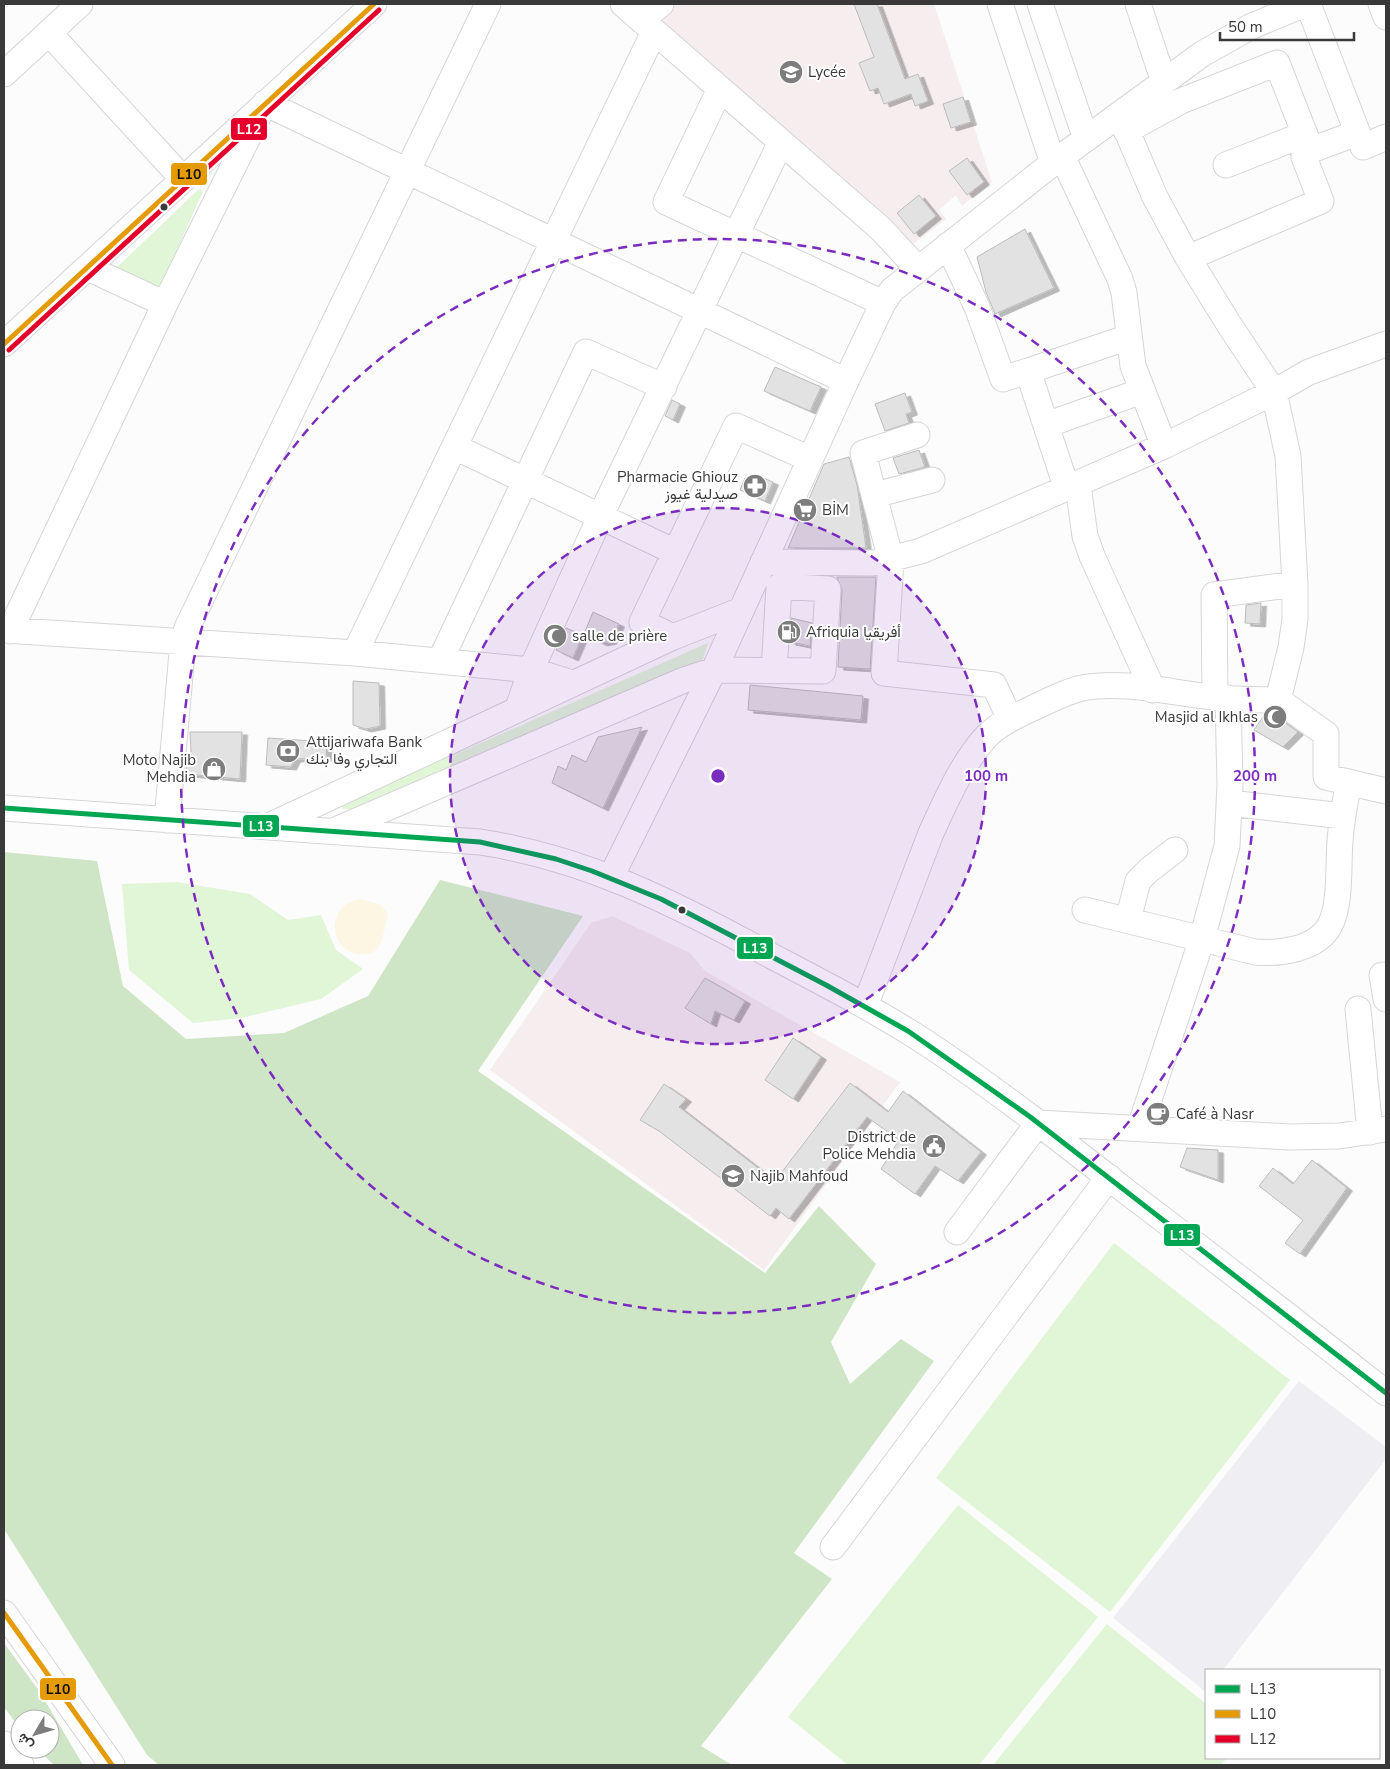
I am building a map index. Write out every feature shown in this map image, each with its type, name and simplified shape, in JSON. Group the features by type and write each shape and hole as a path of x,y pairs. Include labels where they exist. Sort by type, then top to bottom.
{"street":[{"path":"4,74 80,4"},
{"path":"4,344 374,4"},
{"path":"167,820 183,642 488,4"},
{"path":"355,653 554,242 640,18 662,4"},
{"path":"1000,4 1057,160 1120,279 1124,293 1133,366 1164,446"},
{"path":"1040,4 1086,139"},
{"path":"1138,4 1164,82"},
{"path":"1381,4 1386,17"},
{"path":"1123,123 1164,82 1220,42 1299,5 1363,147 1386,137"},
{"path":"640,18 881,229 918,269"},
{"path":"49,32 183,179"},
{"path":"611,877 714,670 846,381 883,304 892,290 1086,139 1277,62 1308,142 1304,156 1321,201 1188,258"},
{"path":"720,89 666,202 883,304"},
{"path":"265,104 846,381"},
{"path":"265,104 165,304 7,630 355,653 531,670 572,683"},
{"path":"1123,123 1155,197 1188,258 1274,392 1288,456 1295,584 1295,619 1291,647 1278,700"},
{"path":"1226,165 1308,142 1358,133"},
{"path":"518,708 531,670 600,517 781,142"},
{"path":"948,245 977,307 1003,379 1129,337"},
{"path":"88,268 165,304"},
{"path":"760,568 874,563 921,551 1073,487 1164,446 1274,392 1309,372 1386,344"},
{"path":"440,661 586,352 664,387"},
{"path":"1028,371 1046,425 1073,487 1090,550 1154,690"},
{"path":"1046,425 1142,391"},
{"path":"673,637 642,622 736,426 810,459"},
{"path":"917,435 863,453 891,560 884,673 994,685 1010,719"},
{"path":"455,447 675,552"},
{"path":"875,495 932,480"},
{"path":"334,831 675,684 714,670 823,671 828,589 779,586 760,568"},
{"path":"1140,1127 1202,939 1227,846 1230,803 1214,594 1295,584"},
{"path":"774,671 779,586"},
{"path":"266,828 572,683 673,637 739,612"},
{"path":"865,1006 931,834 955,784 985,738 1010,719 1080,688 1103,685 1221,698 1278,700 1326,734 1326,777 1386,792"},
{"path":"1084,910 1239,949 1271,953 1303,946 1318,938 1330,927 1335,913 1343,816 1349,782"},
{"path":"1230,803 1343,816"},
{"path":"4,808 266,828 462,840 523,849 568,861 611,877 711,923 865,1006 926,1043 1038,1123 1109,1177 1386,1393"},
{"path":"1128,920 1138,882 1148,870 1175,850"},
{"path":"1382,975 1386,999"},
{"path":"1038,1123 1140,1127 1290,1137 1339,1136 1378,1130 1358,1009"},
{"path":"957,1232 1038,1123"},
{"path":"833,1546 1109,1177"},
{"path":"4,1613 112,1765"},
{"path":"4,1744 20,1765"}],"shaded area":[{"path":"676,4 934,4 992,182 962,206 956,195 939,210 946,219 912,245 657,19"},
{"name":"Najib Mahfoud","path":"612,916 690,953 705,971 900,1082 764,1270 490,1070 591,923"},
{"path":"1299,1381 1386,1447 1386,1459 1224,1669 1205,1669 1205,1691 1113,1618"}],"green space":[{"path":"199,189 203,191 159,291 113,271"},
{"path":"708,643 703,659 354,809 342,809 344,803"},
{"path":"4,852 97,861 123,986 186,1039 284,1033 368,996 440,880 583,916 478,1071 765,1273 819,1206 876,1264 831,1342 850,1384 901,1339 934,1361 794,1553 832,1579 701,1746 732,1765 159,1765 147,1755 4,1529"},
{"path":"177,882 250,894 288,920 321,915 336,950 363,969 321,999 241,1018 193,1023 129,970 122,884"},
{"path":"1114,1243 1290,1380 1110,1612 936,1478"},
{"path":"958,1505 1098,1617 979,1765 848,1765 788,1717"},
{"path":"1107,1624 1205,1703 1205,1759 1226,1759 1221,1765 993,1765"},
{"path":"4,1643 40,1692 50,1709 10,1709 10,1715 4,1707"},
{"path":"60,1726 83,1765 54,1765 48,1759 60,1759"}],"sand":[{"path":"362,899 381,905 388,914 384,933 378,948 370,954 350,951 341,945 336,937 337,917 342,909 350,902"}],"building":[{"path":"854,4 877,4 905,79 918,74 928,101 915,106 911,94 884,104 878,88 870,91 859,63 874,57"},
{"path":"963,97 971,122 951,128 943,104"},
{"path":"967,158 984,182 967,195 949,171"},
{"path":"919,195 936,216 914,234 897,213"},
{"path":"1025,229 1054,288 995,314 986,292 977,257"},
{"path":"775,367 821,387 810,411 764,391"},
{"path":"905,393 912,412 906,414 909,423 885,431 875,404"},
{"path":"672,400 680,404 673,420 665,416"},
{"path":"919,450 925,467 899,474 893,458"},
{"path":"849,457 857,485 866,548 788,548 824,464"},
{"path":"756,475 773,482 765,501 740,490 745,478 753,481"},
{"path":"837,577 876,577 870,669 838,667 842,590"},
{"path":"1261,603 1260,624 1245,623 1246,605"},
{"path":"593,612 619,624 611,641 602,643 584,634"},
{"path":"791,618 812,623 810,646 790,642"},
{"path":"566,628 583,635 573,658 556,650"},
{"path":"353,681 379,683 380,726 366,729 353,725"},
{"path":"750,685 863,696 861,720 748,710"},
{"name":"Masjid al Ikhlas","path":"1265,714 1273,714 1298,732 1283,747 1254,730"},
{"path":"642,727 603,808 552,783 558,766 566,770 572,755 586,762 598,737"},
{"path":"190,732 242,732 240,779 186,774 188,754 191,752"},
{"path":"268,738 327,742 326,758 295,759 291,767 266,765"},
{"path":"705,978 745,1001 734,1020 715,1011 711,1024 685,1008"},
{"path":"793,1038 821,1057 793,1099 765,1080"},
{"path":"850,1083 888,1112 903,1091 981,1152 958,1181 935,1166 915,1194 881,1169 899,1140 867,1117 789,1219 776,1208 770,1216 659,1131 640,1120 664,1084 686,1099 679,1107 775,1181"},
{"path":"1187,1148 1218,1150 1218,1180 1180,1167"},
{"path":"1312,1160 1347,1188 1300,1254 1285,1243 1303,1220 1259,1186 1273,1168 1293,1184"}],"transit line":[{"name":"L10","path":"4,344 374,4"},
{"name":"L12","path":"9,350 379,10"},
{"name":"L13","path":"4,808 480,842 556,859 592,871 661,899 826,985 908,1031 1029,1116 1386,1393"},
{"name":"L10","path":"4,1613 112,1765"}],"place":[{"name":"Lycée","path":"791,72"},
{"name":"Pharmacie Ghiouz صيدلية غيوز","path":"755,486"},
{"name":"BİM","path":"805,510"},
{"name":"Afriquia أفريقيا","path":"789,632"},
{"name":"salle de prière","path":"555,636"},
{"name":"Masjid al Ikhlas","path":"1275,717"},
{"name":"Attijariwafa Bank التجاري وفا بنك","path":"288,751"},
{"name":"Moto Najib Mehdia","path":"214,769"},
{"name":"Café à Nasr","path":"1158,1114"},
{"name":"District de Police Mehdia","path":"934,1146"},
{"name":"Najib Mahfoud","path":"733,1176"}]}
